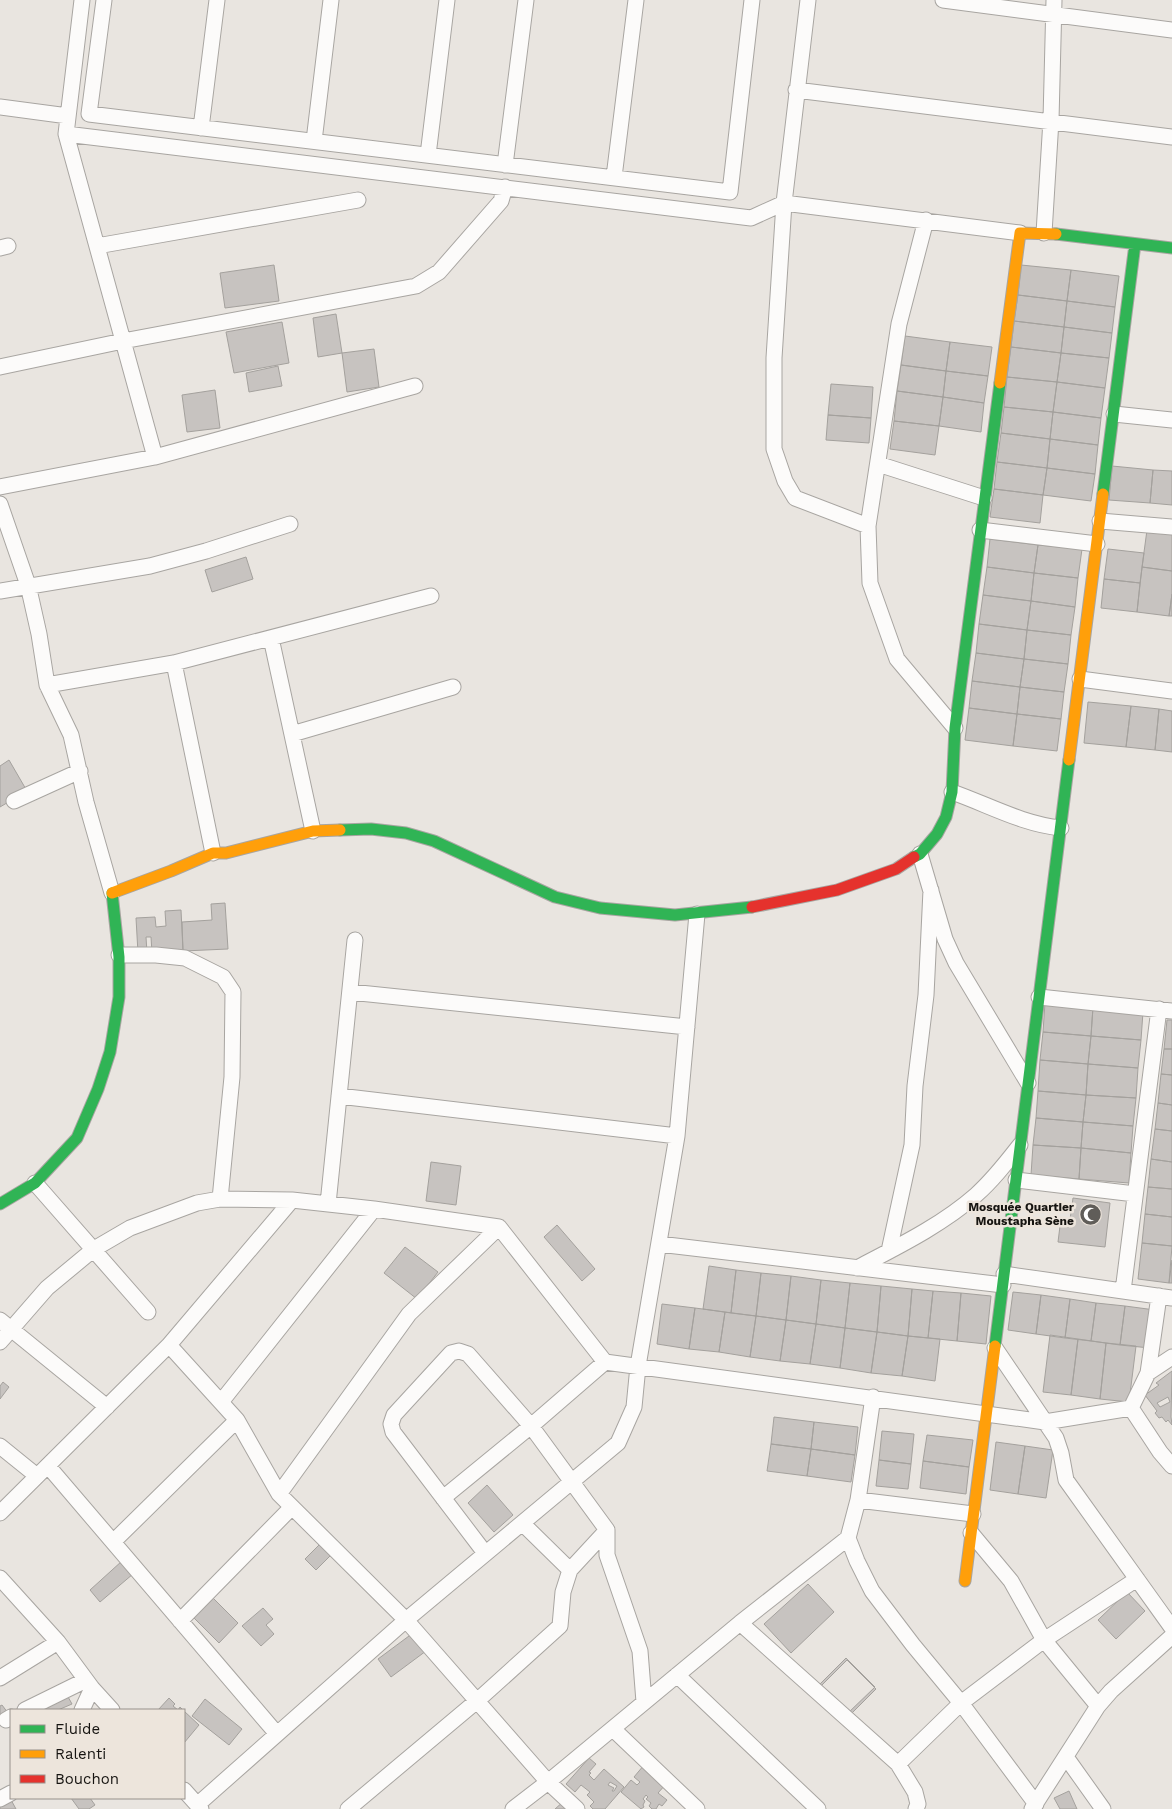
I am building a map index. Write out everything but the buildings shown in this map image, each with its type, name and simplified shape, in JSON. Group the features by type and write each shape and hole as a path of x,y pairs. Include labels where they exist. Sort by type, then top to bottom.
{"street":[{"path":"104,0 89,114 730,192 752,0"},
{"path":"201,128 217,0"},
{"path":"314,141 332,0"},
{"path":"428,155 447,0"},
{"path":"505,164 526,0"},
{"path":"614,177 636,0"},
{"path":"808,0 784,203 774,358 774,449 784,481 795,498 868,526"},
{"path":"943,0 1054,7 1172,30"},
{"path":"77,1 66,134 155,457"},
{"path":"1044,233 1051,120 1054,7"},
{"path":"796,90 1172,136"},
{"path":"0,107 68,116"},
{"path":"66,134 751,218 784,203 1020,233 1044,233 1172,248"},
{"path":"0,368 123,341 416,286 439,272 501,201 505,187"},
{"path":"96,246 358,200"},
{"path":"926,220 899,324 868,526 870,584 897,659 955,728"},
{"path":"112,893 212,853 226,853 313,830 371,829 406,833 434,841 555,897 600,908 675,915 764,906 837,890 896,869 920,854 937,834 946,817 952,792 955,728 1020,233"},
{"path":"965,1581 1135,244"},
{"path":"0,487 155,457 415,386"},
{"path":"1114,414 1172,420"},
{"path":"878,464 984,498"},
{"path":"0,504 28,585 48,685 72,735 112,893 119,955 119,997 110,1052 98,1089 77,1138 35,1183 0,1204"},
{"path":"1100,521 1172,527"},
{"path":"0,591 150,566 206,551 290,524"},
{"path":"980,530 1097,544"},
{"path":"48,685 174,663 431,596"},
{"path":"270,638 313,830"},
{"path":"174,663 212,853"},
{"path":"1080,679 1172,690"},
{"path":"292,734 453,687"},
{"path":"14,801 80,771"},
{"path":"952,792 985,803 1003,813 1042,826 1061,828"},
{"path":"920,854 945,939 956,963 1028,1084"},
{"path":"889,1251 912,1145 915,1086 926,995 931,890"},
{"path":"185,1791 199,1807 277,1734 406,1620 618,1443 634,1408 638,1366 677,1136 697,914"},
{"path":"328,1204 355,940"},
{"path":"119,955 156,955 185,958 223,977 233,992 232,1077 220,1199"},
{"path":"350,992 687,1027"},
{"path":"1039,997 1165,1010 1135,1194 1123,1291"},
{"path":"339,1096 677,1136"},
{"path":"857,1268 951,1214 975,1196 995,1176 1021,1144"},
{"path":"1016,1180 1135,1194"},
{"path":"35,1183 148,1312"},
{"path":"0,1342 5,1324 94,1249 130,1228 197,1203 220,1199 292,1200 374,1209 499,1227 605,1362 986,1412 1045,1422 1131,1408"},
{"path":"0,1514 169,1345 292,1200"},
{"path":"222,1402 374,1209"},
{"path":"279,1494 409,1314 499,1227"},
{"path":"659,1244 857,1268 1123,1291 1166,1297 1148,1373 1131,1408"},
{"path":"5,1324 107,1408"},
{"path":"169,1345 237,1420 279,1494 406,1620 548,1782 578,1809"},
{"path":"995,1348 1056,1438 1066,1480 1172,1628"},
{"path":"485,1553 393,1432 391,1424 394,1415 451,1353 459,1351 468,1354 531,1426 607,1530 607,1555 640,1650 644,1702"},
{"path":"1148,1373 1172,1357"},
{"path":"443,1498 605,1362"},
{"path":"873,1397 858,1500 848,1538 857,1561 872,1591 961,1703 1034,1806 1098,1706 1111,1691 1172,1636"},
{"path":"1131,1408 1160,1452 1172,1466"},
{"path":"113,1542 237,1420"},
{"path":"0,1446 43,1471 113,1542 277,1734"},
{"path":"858,1500 973,1514"},
{"path":"180,1621 292,1507"},
{"path":"522,1523 570,1570"},
{"path":"348,1809 478,1700 560,1626 563,1592 570,1570 607,1530"},
{"path":"971,1533 1011,1581 1044,1640 1098,1706"},
{"path":"513,1809 740,1623 848,1538"},
{"path":"0,1578 58,1642 89,1684 111,1709"},
{"path":"898,1764 961,1703 1044,1640 1137,1579"},
{"path":"740,1623 898,1764 915,1792 918,1804 916,1809"},
{"path":"0,1678 58,1642"},
{"path":"677,1675 818,1809"},
{"path":"28,1709 89,1684"},
{"path":"82,1709 89,1684"},
{"path":"612,1728 697,1809"},
{"path":"1066,1757 1104,1809"}],"traffic: fast":[{"path":"1056,234 1172,248"},
{"path":"1103,494 1135,244"},
{"path":"914,857 920,854 937,834 946,817 952,792 955,728 1000,383"},
{"path":"995,1346 1069,760"},
{"path":"340,830 371,829 406,833 434,841 555,897 600,908 675,915 752,907"},
{"path":"0,1204 35,1183 77,1138 98,1089 110,1052 119,997 119,957 112,893"}],"traffic: slow":[{"path":"1000,383 1020,233 1056,234"},
{"path":"1069,760 1103,494"},
{"path":"112,893 213,853 226,853 313,831 340,830"},
{"path":"965,1581 995,1346"}],"traffic: jam":[{"path":"752,907 837,890 896,869 914,857"}],"place":[{"name":"Mosquée Quartier Moustapha Sène","path":"1090,1214"}]}
